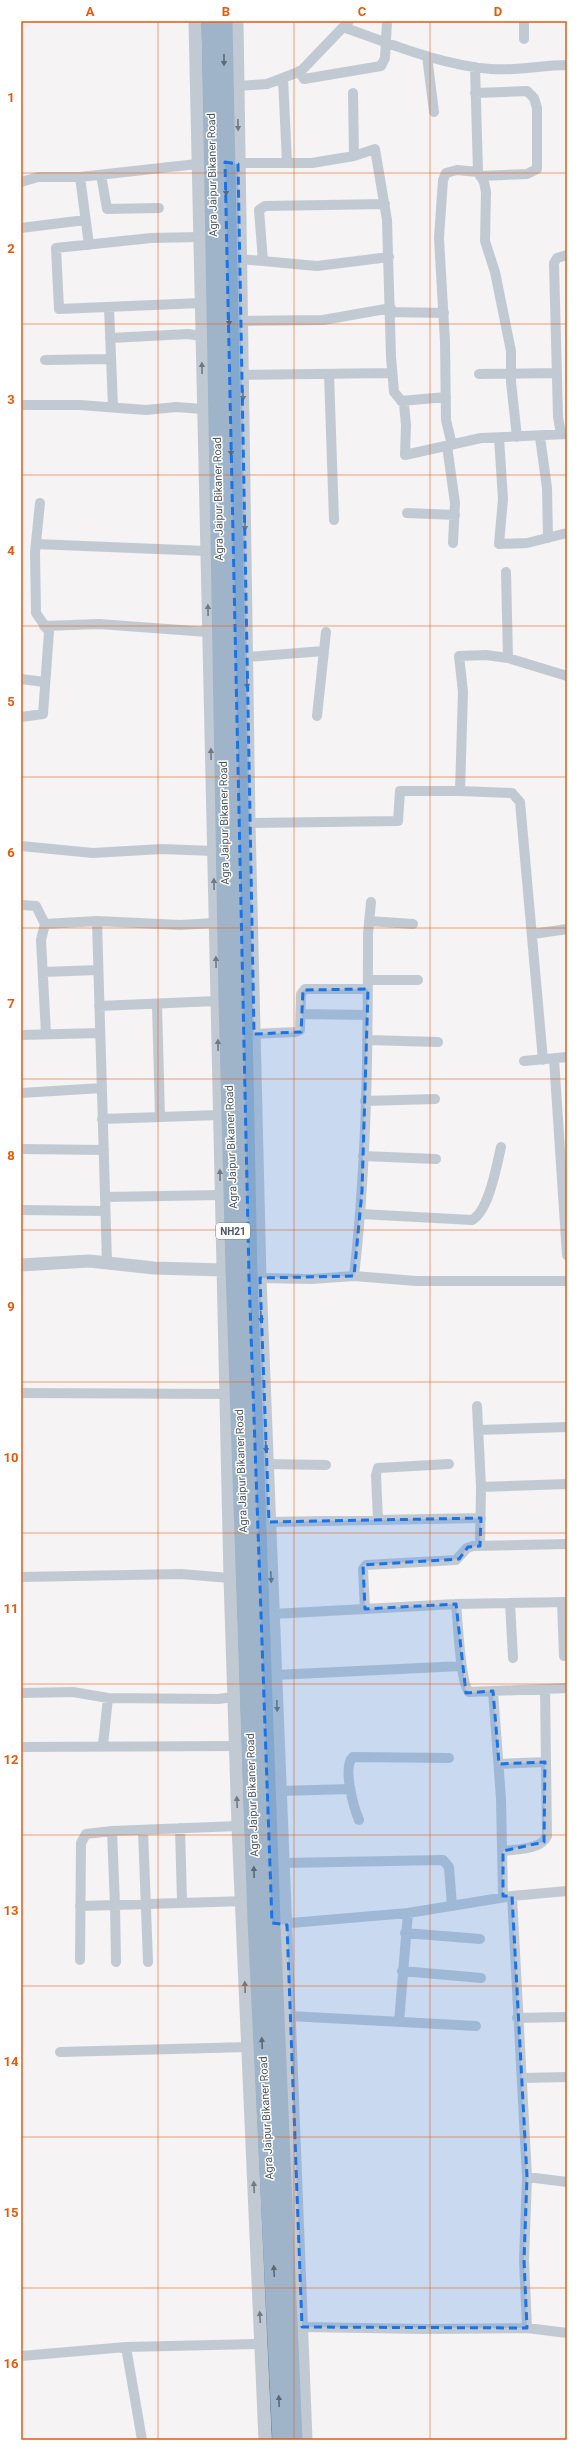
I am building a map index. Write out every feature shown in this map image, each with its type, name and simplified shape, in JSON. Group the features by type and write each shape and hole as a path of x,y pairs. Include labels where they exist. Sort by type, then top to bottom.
{"highway":[{"name":"Agra Jaipur Bikaner Road","path":"210,21 218,163 249,1277 271,1923 294,2440"},
{"name":"Agra Jaipur Bikaner Road","path":"224,21 218,163 227,1000 248,1901 271,1923 281,2440"}],"street":[{"path":"195,21 218,163 240,259 249,823 260,1278 275,1675 284,1862 271,1923 290,2016 306,2440"},
{"path":"237,21 237,86 199,237 230,1578 238,1826 248,1901 248,2047 265,2440"},
{"path":"299,71 304,80 377,68 384,63 387,42 387,21"},
{"path":"524,21 524,39"},
{"path":"237,86 267,84 299,71 346,24 387,42 427,56 475,67 523,69 567,65"},
{"path":"427,56 434,112"},
{"path":"475,67 474,93 479,174 486,192 484,241 495,272 506,318 511,351 511,373 517,437"},
{"path":"283,78 286,163"},
{"path":"453,543 455,503 446,420 444,313 439,238 443,180 450,171 471,170 479,174 527,174 537,169 536,108 534,98 527,91 474,93"},
{"path":"352,93 354,156"},
{"path":"21,182 38,177 101,175 218,163 312,163 354,156 375,149 385,204 389,257 392,373 394,392 404,404 406,425 405,455 481,438 540,437 564,434 558,417 554,263 557,258 567,255"},
{"path":"101,175 107,209 159,208"},
{"path":"80,176 89,245"},
{"path":"263,262 259,210 265,206 385,204"},
{"path":"21,228 85,220"},
{"path":"199,237 151,238 56,248 59,309 201,303"},
{"path":"240,259 317,266 389,257"},
{"path":"109,307 113,407"},
{"path":"241,321 324,320 391,310 444,313"},
{"path":"110,338 188,334 201,336"},
{"path":"45,360 111,359"},
{"path":"242,375 392,373"},
{"path":"479,374 557,373"},
{"path":"329,374 334,520"},
{"path":"401,401 446,397"},
{"path":"21,405 113,407 146,410 176,407 203,409"},
{"path":"540,437 547,488 548,538"},
{"path":"498,438 503,500 499,544 527,543 567,533"},
{"path":"21,717 43,714 44,682 49,632 36,613 36,544 40,503"},
{"path":"407,513 455,515"},
{"path":"36,544 206,551"},
{"path":"506,572 508,658"},
{"path":"44,626 99,624 208,632"},
{"path":"317,716 326,632"},
{"path":"247,657 324,651"},
{"path":"460,792 464,692 458,656 486,655 508,658 567,676"},
{"path":"21,679 44,682"},
{"path":"249,823 398,820 400,791 512,792 520,802 533,934 543,1060"},
{"path":"21,846 93,854 162,849 213,851"},
{"path":"354,1276 361,1214 369,921 371,902"},
{"path":"21,905 36,906 45,924 41,940 46,1034"},
{"path":"45,924 97,921 180,925 215,923"},
{"path":"97,921 107,1263"},
{"path":"369,921 413,924"},
{"path":"533,934 567,929"},
{"path":"43,972 98,970"},
{"path":"254,1034 298,1032 301,1028 301,994 305,989 418,980"},
{"path":"99,1006 216,1001"},
{"path":"157,1004 160,1117"},
{"path":"301,1014 367,1015"},
{"path":"21,1035 100,1033"},
{"path":"366,1040 438,1042"},
{"path":"524,1061 567,1057"},
{"path":"554,1058 564,1164 567,1255"},
{"path":"21,1093 102,1088"},
{"path":"365,1101 435,1099"},
{"path":"102,1119 219,1115"},
{"path":"361,1214 472,1220 480,1214 495,1175 501,1147"},
{"path":"21,1149 104,1150"},
{"path":"363,1156 436,1159"},
{"path":"105,1197 221,1195"},
{"path":"21,1210 105,1211"},
{"path":"21,1265 89,1261 154,1268 223,1270"},
{"path":"260,1278 312,1279 354,1276 416,1280 567,1281"},
{"path":"21,1393 226,1394"},
{"path":"477,1406 481,1487 480,1546"},
{"path":"478,1430 567,1427"},
{"path":"267,1464 326,1465"},
{"path":"378,1520 376,1475 378,1468 449,1464"},
{"path":"481,1487 567,1484"},
{"path":"269,1522 481,1518"},
{"path":"365,1609 364,1566 456,1560 467,1548 480,1546 567,1544"},
{"path":"21,1577 181,1574 230,1578"},
{"path":"273,1614 456,1604 564,1602 564,1656"},
{"path":"510,1603 512,1658"},
{"path":"456,1604 462,1666 467,1690 472,1692 567,1688"},
{"path":"275,1675 462,1666"},
{"path":"503,1851 538,1845 544,1842 547,1836 545,1689"},
{"path":"493,1691 499,1764 503,1851 508,1896 522,2078 527,2177 524,2260 527,2328"},
{"path":"21,1693 73,1692 108,1698 218,1699 234,1697"},
{"path":"103,1746 108,1698"},
{"path":"21,1747 236,1746"},
{"path":"359,1820 350,1789 349,1763 351,1758 355,1756 449,1758"},
{"path":"499,1764 545,1762"},
{"path":"280,1791 350,1789"},
{"path":"80,1960 82,1837 91,1832 238,1826"},
{"path":"180,1828 182,1901"},
{"path":"143,1830 148,1962"},
{"path":"112,1831 116,1962"},
{"path":"284,1862 443,1860 449,1867 452,1906"},
{"path":"271,1923 408,1913 508,1896 567,1891"},
{"path":"80,1906 182,1901 248,1901"},
{"path":"399,2022 405,1933 408,1913"},
{"path":"405,1933 480,1939"},
{"path":"402,1971 481,1978"},
{"path":"290,2016 476,2026"},
{"path":"517,2018 567,2017"},
{"path":"60,2052 248,2047"},
{"path":"522,2078 567,2077"},
{"path":"527,2177 567,2182"},
{"path":"302,2327 426,2329 527,2328 567,2333"},
{"path":"21,2356 126,2347 261,2344"},
{"path":"126,2347 142,2440"}],"highlighted area":[{"path":"225,162 238,164 254,1034 301,1032 303,990 368,989 362,1191 354,1276 260,1278 269,1522 481,1518 480,1546 468,1547 459,1559 363,1565 365,1609 456,1604 466,1693 493,1691 499,1764 545,1762 544,1842 503,1851 503,1896 512,1896 527,2177 524,2260 527,2328 302,2327 287,1925 272,1923 249,1277"}]}
